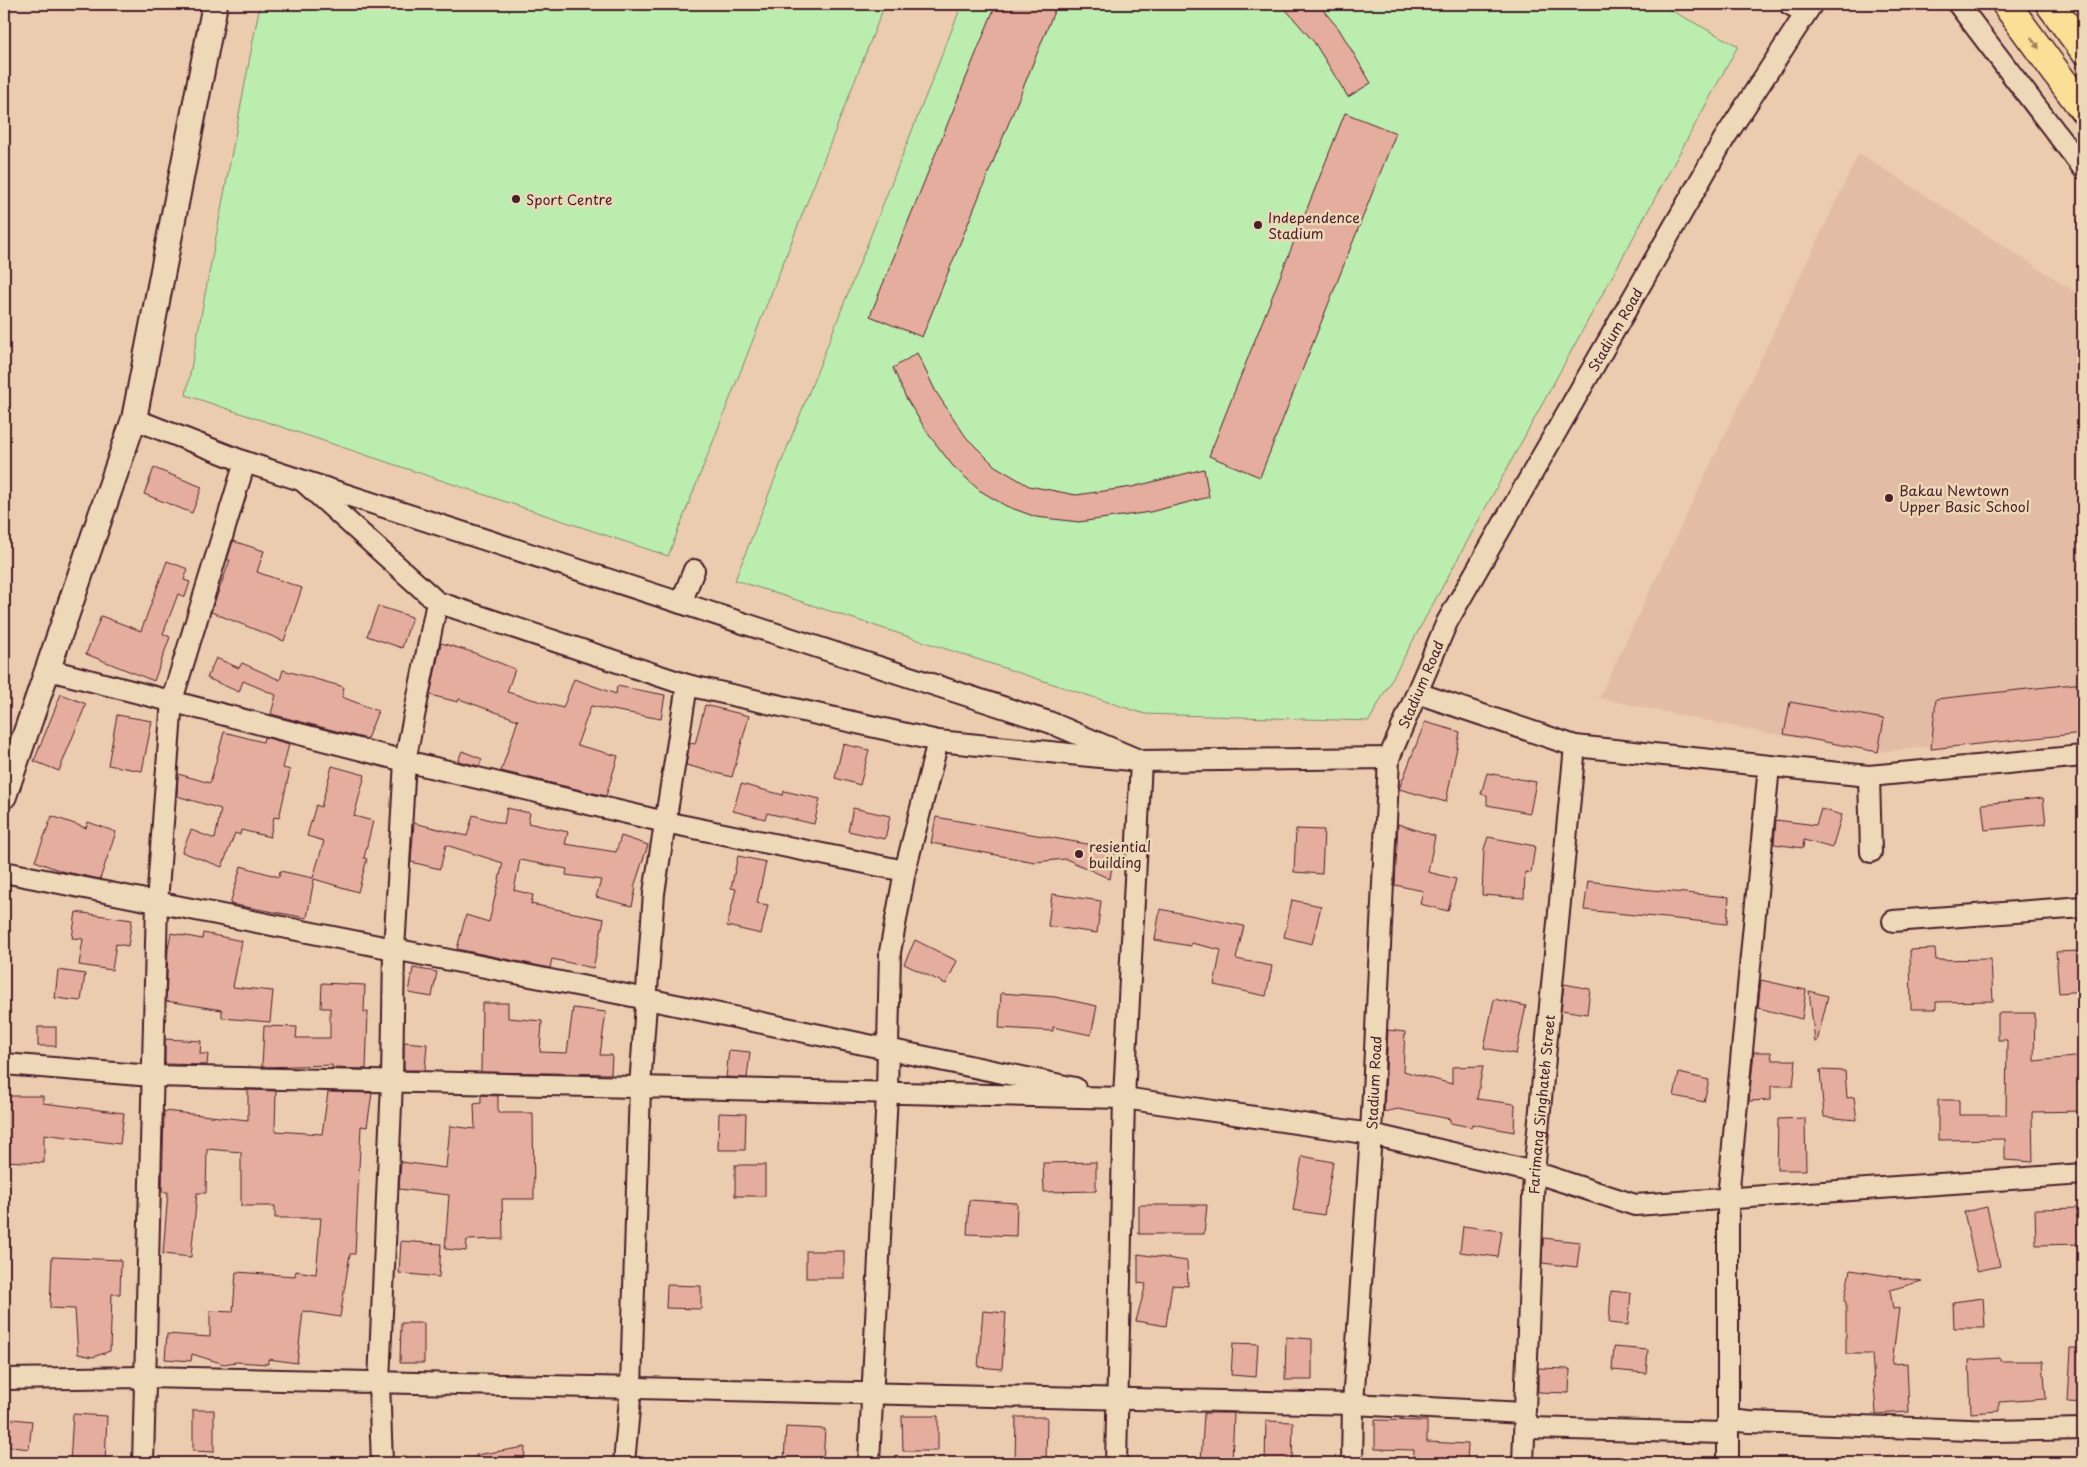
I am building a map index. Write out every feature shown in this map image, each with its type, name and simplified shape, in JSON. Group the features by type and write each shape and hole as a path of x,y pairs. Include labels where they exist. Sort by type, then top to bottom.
{"main road":[{"path":"2006,4 2083,109"},
{"path":"2050,4 2083,49"}],"street":[{"path":"4,796 134,419 215,4"},
{"path":"1958,4 2083,168"},
{"name":"Stadium Road","path":"1352,1463 1353,1404 1371,1134 1389,758 1452,614 1724,139 1802,7"},
{"path":"134,419 245,462 304,482 1049,722 1140,761"},
{"path":"143,1463 157,903 172,700 245,462"},
{"path":"304,482 437,602 687,685 938,741 1140,761 1389,758"},
{"path":"681,603 694,570"},
{"path":"382,1463 379,1382 392,1082 394,950 405,761 437,602"},
{"path":"49,670 405,761 665,822 905,871"},
{"path":"624,1463 631,1388 640,1087 654,893 687,685"},
{"path":"1417,693 1576,746 1869,776 2083,756"},
{"path":"869,1463 874,1393 887,1093 890,952 905,871 938,741"},
{"name":"Farimang Singhateh Street","path":"1523,1463 1534,1172 1576,746"},
{"path":"1116,1463 1124,1098 1140,761"},
{"path":"1728,1463 1728,1198 1769,766"},
{"path":"1869,776 1871,852"},
{"path":"4,872 647,999 1124,1098 1371,1134 1534,1172 1635,1205 2083,1174"},
{"path":"1893,921 2083,907"},
{"path":"4,1064 152,1076 1124,1098"},
{"path":"4,1379 145,1377 1353,1404 1524,1413 1530,1428 1724,1433 1729,1420"},
{"path":"1729,1420 1996,1431 2083,1429"}],"shaded area":[{"name":"Bakau Newtown Upper Basic School","path":"1859,153 2083,297 2083,730 1878,752 1756,731 1599,698"}],"green space":[{"name":"Sport Centre","path":"260,4 885,4 668,556 186,395"},
{"name":"Independence Stadium","path":"962,4 1659,4 1738,46 1369,721 1145,714 735,580"}],"building":[{"path":"996,4 1041,4 1055,9 922,337 870,316"},
{"path":"1281,4 1318,4 1339,29 1371,83 1348,97 1314,42"},
{"path":"1345,113 1396,133 1260,477 1209,456"},
{"path":"917,353 936,392 966,437 995,466 1029,486 1076,495 1132,487 1204,469 1209,497 1150,512 1079,522 1036,517 1006,506 979,490 953,466 929,435 906,398 893,368"},
{"path":"154,468 202,487 192,513 144,494"},
{"path":"233,541 264,551 257,572 302,588 284,641 211,612 230,560 227,560"},
{"path":"167,561 188,569 184,580 190,582 185,597 178,594 163,634 170,637 154,681 86,654 101,616 141,631"},
{"path":"378,606 412,617 402,648 367,636"},
{"path":"441,643 472,652 515,669 507,692 563,708 574,679 616,694 617,686 665,695 661,719 591,706 577,745 618,756 606,796 501,771 518,720 459,699 458,702 430,695"},
{"path":"216,658 239,668 242,663 280,680 283,670 344,687 342,697 378,711 367,739 271,714 276,695 243,681 239,692 207,678"},
{"path":"2083,683 2083,733 1931,749 1936,699"},
{"path":"61,694 86,704 59,771 34,761"},
{"path":"1790,702 1884,719 1878,752 1784,734"},
{"path":"705,705 749,716 732,777 686,765 690,743 695,744"},
{"path":"117,715 152,721 142,771 108,765"},
{"path":"1425,722 1460,732 1446,802 1399,789"},
{"path":"224,732 263,742 264,737 289,744 283,768 290,770 279,818 274,817 270,837 241,830 240,835 235,833 222,867 182,852 191,830 215,839 221,809 177,796 178,774 210,783"},
{"path":"843,744 869,750 860,785 835,778"},
{"path":"462,751 482,759 479,766 458,761"},
{"path":"332,766 365,775 354,816 373,821 364,858 367,859 358,892 314,879 307,918 230,904 241,866 279,877 280,871 313,878 324,841 307,836 316,805 321,807"},
{"path":"1487,773 1536,782 1530,813 1487,805 1487,795 1481,794"},
{"path":"741,784 783,795 784,791 820,799 814,824 767,813 765,819 733,811"},
{"path":"2043,798 2046,824 1985,830 1982,804"},
{"path":"507,808 530,813 528,823 568,832 565,844 616,852 621,836 648,845 634,887 636,888 632,906 596,897 601,880 566,875 567,869 520,860 514,890 533,895 531,904 604,919 593,968 552,959 550,968 457,949 466,915 489,922 503,863 446,845 440,869 411,862 414,823 467,836 473,815 504,824"},
{"path":"853,808 890,816 885,839 848,831"},
{"path":"1821,809 1842,815 1832,848 1804,840 1803,848 1774,844 1776,820 1816,825"},
{"path":"52,816 86,828 88,822 116,832 100,879 61,871 35,861"},
{"path":"936,817 1115,849 1110,879 1066,859 1035,862 931,843"},
{"path":"1398,824 1435,836 1428,872 1456,879 1448,911 1420,904 1423,891 1395,885"},
{"path":"1296,829 1324,830 1322,874 1294,872"},
{"path":"1488,837 1535,846 1531,873 1525,872 1524,898 1482,895 1484,849"},
{"path":"738,856 766,862 757,903 768,905 761,934 727,926 736,889 731,888"},
{"path":"1588,881 1641,889 1729,897 1727,924 1584,910"},
{"path":"1052,894 1101,901 1097,933 1048,926"},
{"path":"1292,900 1321,906 1312,944 1284,937"},
{"path":"1160,909 1244,926 1236,959 1272,966 1266,996 1214,985 1221,950 1191,943 1191,946 1155,940"},
{"path":"76,912 132,920 128,946 116,944 112,970 79,965 83,939 72,938"},
{"path":"171,933 202,939 203,933 242,941 233,987 273,991 270,1022 222,1018 222,1010 166,1001 168,949"},
{"path":"915,940 957,961 946,984 904,964"},
{"path":"1935,949 1936,960 1991,959 1993,1001 1936,1002 1936,1009 1911,1009 1910,950"},
{"path":"2081,951 2083,991 2059,993 2056,952"},
{"path":"413,968 437,972 432,997 409,993"},
{"path":"58,970 85,974 81,1001 55,998"},
{"path":"1761,980 1806,990 1802,1019 1758,1008"},
{"path":"322,983 365,985 364,1012 368,1012 366,1069 332,1068 332,1065 262,1067 264,1026 297,1027 296,1038 330,1038 330,1008 321,1008"},
{"path":"1564,984 1590,989 1587,1014 1561,1010"},
{"path":"1809,991 1828,996 1817,1042 1815,1042"},
{"path":"1001,993 1055,997 1097,1006 1091,1035 1053,1027 1053,1031 999,1028"},
{"path":"1494,999 1526,1006 1516,1054 1484,1048"},
{"path":"482,1003 508,1003 508,1018 542,1021 540,1052 567,1053 573,1008 606,1012 600,1055 612,1055 611,1074 481,1072"},
{"path":"1998,1013 2035,1013 2034,1061 2083,1056 2083,1111 2032,1112 2033,1162 2005,1160 2005,1139 1938,1140 1938,1100 1959,1100 1959,1115 2006,1115 2007,1040 1998,1040"},
{"path":"38,1027 56,1027 56,1046 38,1046"},
{"path":"1388,1030 1405,1032 1403,1071 1452,1084 1452,1067 1483,1066 1477,1099 1515,1104 1514,1132 1472,1124 1471,1127 1450,1123 1450,1119 1398,1109 1384,1112"},
{"path":"165,1039 201,1041 200,1054 208,1054 207,1065 165,1064"},
{"path":"404,1042 427,1044 425,1070 404,1070"},
{"path":"729,1050 750,1052 747,1078 726,1077"},
{"path":"1754,1052 1771,1052 1772,1060 1796,1060 1793,1086 1771,1086 1771,1100 1749,1101"},
{"path":"1820,1070 1845,1071 1847,1098 1854,1097 1857,1120 1824,1117"},
{"path":"1679,1073 1709,1080 1704,1102 1674,1096"},
{"path":"248,1090 276,1091 275,1131 322,1134 328,1092 372,1093 367,1127 361,1126 355,1254 350,1254 340,1317 303,1311 297,1363 268,1359 268,1364 236,1362 224,1364 192,1354 191,1361 165,1359 167,1334 210,1337 210,1311 233,1312 236,1272 295,1276 296,1271 316,1274 321,1218 275,1218 275,1206 241,1206 241,1152 207,1149 206,1193 197,1193 191,1257 163,1254 168,1192 162,1192 164,1111 248,1120"},
{"path":"481,1095 498,1096 498,1113 533,1113 534,1199 502,1199 503,1239 467,1240 466,1251 445,1249 449,1195 399,1189 401,1162 446,1168 450,1126 475,1129 474,1104 481,1103"},
{"path":"4,1096 43,1096 43,1103 124,1113 120,1144 44,1134 44,1163 4,1161"},
{"path":"719,1113 746,1114 745,1150 718,1150"},
{"path":"1805,1118 1806,1170 1777,1170 1778,1119"},
{"path":"1302,1156 1333,1162 1324,1215 1293,1210"},
{"path":"1096,1162 1096,1191 1044,1192 1043,1163"},
{"path":"735,1165 765,1165 765,1196 735,1196"},
{"path":"969,1200 1017,1203 1016,1236 967,1234"},
{"path":"1139,1205 1207,1205 1204,1234 1139,1234"},
{"path":"1987,1207 2000,1266 1977,1271 1964,1212"},
{"path":"2083,1208 2083,1244 2036,1245 2035,1209"},
{"path":"1463,1226 1502,1231 1498,1257 1460,1252"},
{"path":"1543,1238 1580,1242 1577,1267 1542,1263"},
{"path":"401,1241 441,1244 439,1277 399,1273"},
{"path":"806,1251 844,1251 844,1278 806,1278"},
{"path":"1138,1254 1187,1261 1188,1286 1172,1285 1166,1326 1136,1321 1146,1284 1138,1283"},
{"path":"52,1257 121,1260 120,1294 112,1294 110,1351 93,1357 78,1354 75,1309 50,1308"},
{"path":"1850,1270 1922,1281 1890,1290 1893,1309 1899,1308 1892,1364 1907,1363 1909,1412 1876,1414 1872,1354 1846,1354 1846,1302 1844,1301"},
{"path":"667,1285 701,1286 701,1309 666,1308"},
{"path":"1611,1291 1631,1293 1628,1325 1609,1323"},
{"path":"1983,1298 1985,1328 1954,1328 1953,1302"},
{"path":"983,1311 1006,1313 1002,1369 978,1367"},
{"path":"401,1323 424,1323 424,1363 400,1363"},
{"path":"1286,1337 1312,1339 1312,1380 1285,1380"},
{"path":"1233,1343 1258,1344 1256,1377 1231,1375"},
{"path":"1614,1347 1648,1350 1646,1373 1612,1370"},
{"path":"2071,1348 2083,1348 2083,1403 2068,1402"},
{"path":"2000,1358 2000,1361 2043,1361 2046,1399 1999,1402 1999,1411 1971,1413 1969,1360"},
{"path":"1538,1368 1570,1369 1569,1393 1538,1392"},
{"path":"193,1410 214,1410 214,1452 193,1451"},
{"path":"1204,1413 1234,1413 1232,1463 1201,1463"},
{"path":"73,1414 107,1416 105,1463 70,1463"},
{"path":"902,1416 938,1416 938,1451 903,1451"},
{"path":"1016,1417 1047,1417 1046,1461 1015,1460"},
{"path":"4,1418 32,1421 29,1449 4,1446"},
{"path":"1375,1420 1427,1421 1427,1442 1468,1444 1467,1463 1413,1463 1414,1450 1375,1449"},
{"path":"1266,1421 1293,1422 1292,1463 1265,1463"},
{"path":"786,1427 825,1429 823,1462 784,1460"},
{"path":"525,1447 524,1463 477,1463 476,1455"}],"place":[{"name":"Sport Centre","path":"516,199"},
{"name":"Independence Stadium","path":"1258,225"},
{"name":"Bakau Newtown Upper Basic School","path":"1889,498"},
{"name":"resiential building","path":"1079,854"}]}
